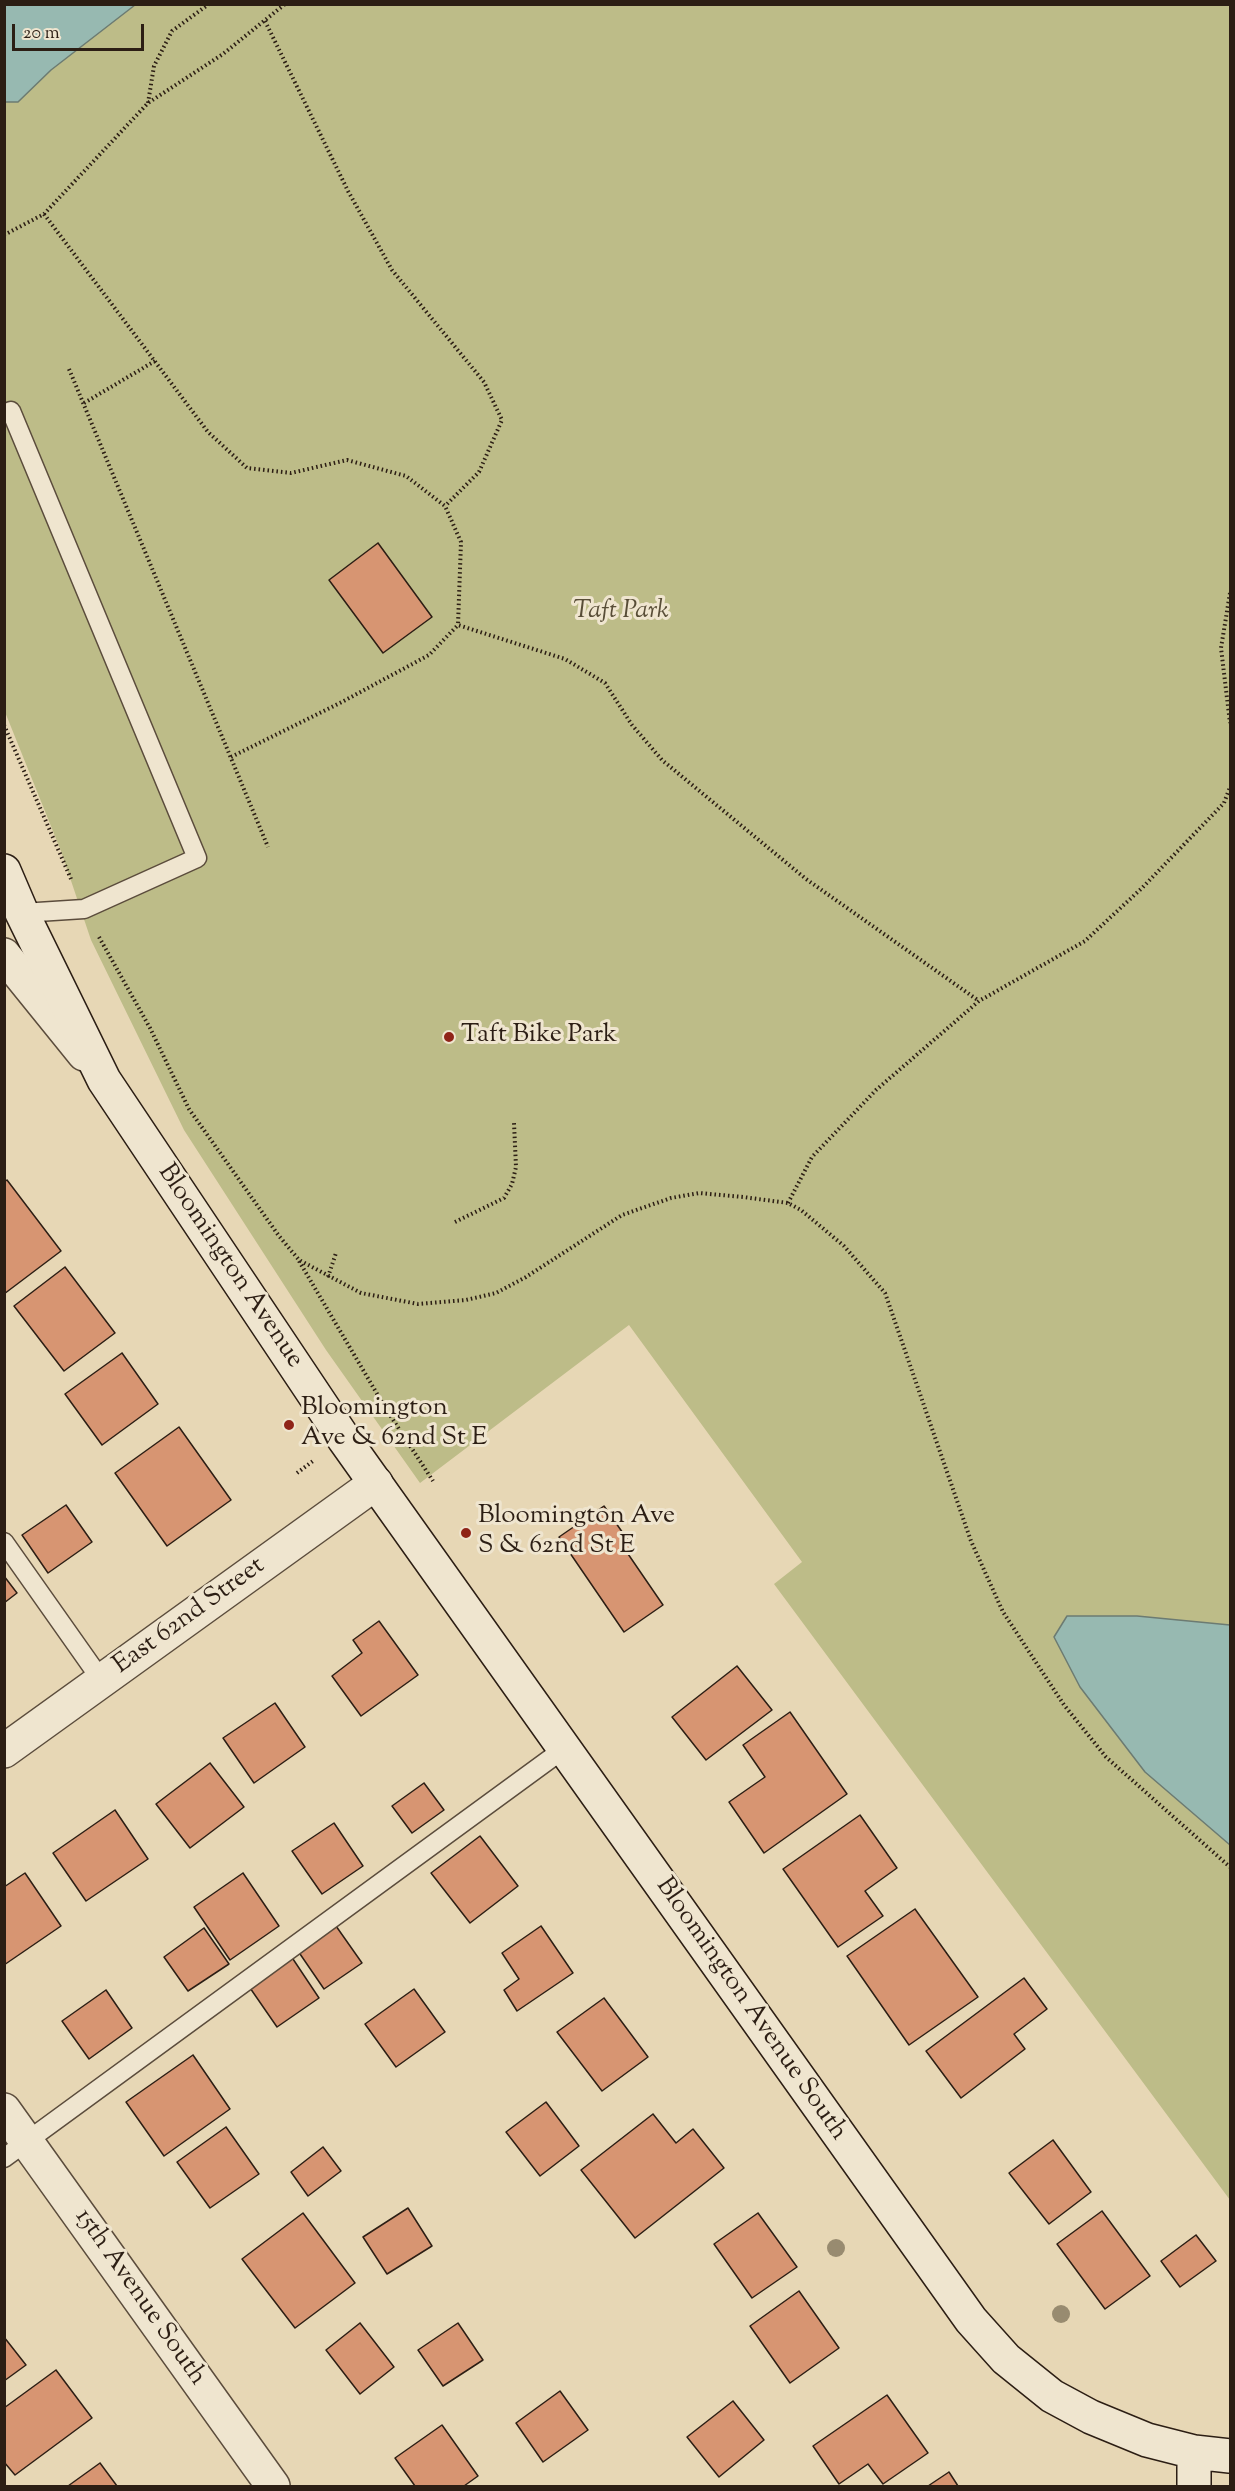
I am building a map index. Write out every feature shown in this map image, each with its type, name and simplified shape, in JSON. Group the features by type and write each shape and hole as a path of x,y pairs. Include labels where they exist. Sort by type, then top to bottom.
{"street":[{"name":"Bloomington Avenue","path":"4,871 22,913 104,1080"},
{"name":"Bloomington Avenue","path":"4,955 104,1080 376,1483"},
{"name":"East 62nd Street","path":"4,1751 376,1483"},
{"name":"Bloomington Avenue South","path":"376,1483 978,2328 1006,2359 1052,2397 1122,2430 1194,2452 1230,2456"},
{"name":"15th Avenue South","path":"4,2110 16,2150 273,2487"},
{"path":"1194,2452 1194,2487"}],"lane":[{"path":"4,414 11,411 197,858 84,909 22,913"},
{"path":"4,1542 102,1682"},
{"path":"16,2150 565,1748"}],"path":[{"path":"148,104 154,66 172,31 209,4"},
{"path":"4,235 44,214 148,104 223,54 285,4"},
{"path":"265,21 348,191 392,270 484,382 502,420 479,472 445,506"},
{"path":"44,214 208,432 248,468 291,473 347,460 406,476 445,506 462,542 458,625 429,655 340,703 231,757"},
{"path":"84,403 155,361"},
{"path":"69,369 268,847"},
{"path":"1230,593 1221,648 1230,723"},
{"path":"458,625 565,659 605,683 632,725 662,760 806,879 979,1001"},
{"path":"4,725 84,909 150,1028 189,1110 299,1260 386,1409 433,1481"},
{"path":"788,1203 812,1157 876,1090 979,1001 1085,941 1142,888 1224,803 1230,787"},
{"path":"455,1222 504,1198 512,1184 516,1167 514,1122"},
{"path":"299,1260 361,1293 390,1300 418,1304 466,1300 496,1293 526,1277 595,1231 644,1205 699,1193 788,1203 801,1210 844,1246 885,1293 971,1541 1003,1612 1064,1705 1106,1757 1230,1867"},
{"path":"328,1277 336,1253"}],"green space":[{"name":"Taft Park","path":"4,5 1230,5 1230,2200 774,1584 802,1562 629,1325 420,1483 326,1350 184,1130 91,940 61,851 5,712"}],"water":[{"path":"5,4 135,5 51,70 18,102 5,102"},
{"path":"1067,1616 1137,1616 1230,1625 1230,1845 1145,1772 1080,1687 1054,1637"}],"building":[{"path":"378,543 432,617 383,653 329,580"},
{"path":"7,1180 61,1251 4,1294 4,1182"},
{"path":"65,1267 115,1333 64,1371 14,1306"},
{"path":"122,1353 158,1404 102,1445 65,1394"},
{"path":"179,1427 231,1500 167,1546 115,1473"},
{"path":"66,1505 92,1542 48,1573 22,1535"},
{"path":"604,1506 632,1546 626,1551 663,1605 624,1632 559,1537"},
{"path":"4,1576 17,1593 4,1603"},
{"path":"379,1621 418,1675 361,1716 332,1676 362,1653 353,1640"},
{"path":"737,1666 772,1710 706,1760 672,1717"},
{"path":"275,1703 305,1747 254,1783 223,1738"},
{"path":"790,1712 847,1794 764,1853 729,1802 765,1777 743,1745"},
{"path":"210,1763 244,1807 190,1848 156,1804"},
{"path":"424,1783 444,1810 412,1833 392,1806"},
{"path":"115,1810 148,1859 86,1901 53,1853"},
{"path":"860,1815 897,1868 865,1891 883,1916 838,1947 783,1869"},
{"path":"334,1823 363,1866 322,1894 292,1851"},
{"path":"480,1836 518,1886 470,1923 431,1873"},
{"path":"25,1873 61,1926 4,1965 4,1887"},
{"path":"243,1873 279,1926 230,1960 194,1907"},
{"path":"915,1909 978,1997 909,2045 847,1956"},
{"path":"336,1926 362,1963 324,1989 298,1951"},
{"path":"541,1926 573,1973 517,2011 504,1990 519,1979 502,1953"},
{"path":"204,1928 229,1964 188,1991 164,1957"},
{"path":"291,1956 319,1998 277,2027 248,1985"},
{"path":"1024,1978 1047,2009 1014,2034 1025,2049 961,2098 926,2051"},
{"path":"414,1989 445,2032 396,2067 365,2024"},
{"path":"106,1990 132,2028 89,2059 62,2021"},
{"path":"604,1998 648,2057 602,2091 557,2032"},
{"path":"193,2055 230,2109 164,2156 126,2102"},
{"path":"546,2102 579,2146 540,2176 506,2132"},
{"path":"653,2114 676,2143 693,2129 724,2168 635,2238 581,2170"},
{"path":"226,2127 259,2174 210,2208 177,2162"},
{"path":"1053,2140 1091,2192 1049,2224 1009,2173"},
{"path":"323,2147 341,2171 308,2196 291,2172"},
{"path":"408,2208 432,2246 387,2274 363,2237"},
{"path":"1102,2211 1150,2276 1105,2309 1057,2244"},
{"path":"303,2213 355,2283 295,2328 242,2259"},
{"path":"758,2213 797,2267 752,2298 714,2244"},
{"path":"1196,2235 1216,2261 1180,2287 1161,2261"},
{"path":"799,2291 839,2348 790,2383 750,2326"},
{"path":"360,2323 394,2367 360,2394 326,2350"},
{"path":"458,2323 483,2360 443,2386 418,2350"},
{"path":"4,2337 26,2365 4,2381"},
{"path":"56,2370 92,2418 15,2475 4,2462 4,2408"},
{"path":"560,2391 588,2430 543,2462 516,2423"},
{"path":"887,2395 928,2453 883,2484 868,2464 839,2484 813,2446"},
{"path":"733,2401 764,2440 719,2477 687,2437"},
{"path":"442,2425 478,2476 464,2486 415,2486 395,2458"},
{"path":"100,2463 117,2486 68,2486"},
{"path":"949,2472 958,2486 928,2486"}],"place":[{"name":"Taft Bike Park","path":"449,1037"},
{"name":"Bloomington Ave & 62nd St E","path":"289,1425"},
{"name":"Bloomington Ave S & 62nd St E","path":"466,1533"}]}
